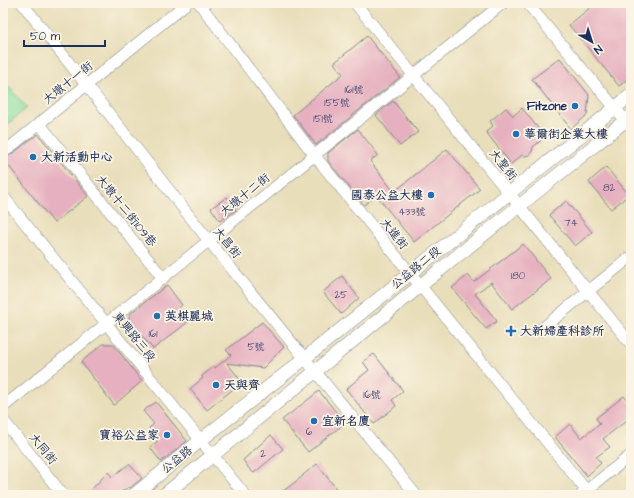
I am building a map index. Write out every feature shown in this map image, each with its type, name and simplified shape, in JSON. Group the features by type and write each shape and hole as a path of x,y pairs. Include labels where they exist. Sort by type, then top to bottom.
{"main road":[{"name":"公益路二段","path":"201,440 304,359 631,95"},
{"name":"公益路二段","path":"213,455 519,206 629,121"},
{"name":"公益路","path":"134,495 201,440"},
{"name":"公益路","path":"164,495 213,455"}],"street":[{"name":"大昌街","path":"22,3 209,241 416,495"},
{"name":"大墩十一街","path":"3,153 187,3"},
{"name":"大進街","path":"199,3 315,156 586,493"},
{"name":"大聖街","path":"355,3 631,344"},
{"name":"大墩十二街","path":"3,407 503,3"},
{"path":"528,3 615,108 629,121"},
{"name":"大墩十二街109巷","path":"39,123 163,278"},
{"name":"東興路三段","path":"3,196 245,495"},
{"path":"539,331 628,259"},
{"name":"大同街","path":"3,420 63,495"},
{"path":"586,493 631,455"}],"green space":[{"path":"3,80 27,108 3,128"}],"building":[{"path":"596,3 628,3 631,6 631,76 619,86 569,25"},
{"path":"367,36 400,77 316,145 293,115 343,74 334,63"},
{"path":"560,58 589,95 587,115 571,129 532,79"},
{"path":"393,101 418,132 400,146 376,115"},
{"name":"華爾街企業大樓","path":"506,108 513,116 522,108 545,137 533,147 530,155 522,155 511,164 486,132 493,126 490,121"},
{"name":"國泰公益大樓","path":"358,129 378,155 370,161 394,192 447,149 480,189 414,242 376,195 364,205 328,161 328,153"},
{"path":"38,134 88,196 54,223 4,160"},
{"path":"606,167 629,195 611,209 589,182"},
{"path":"227,197 236,210 220,221 211,208"},
{"path":"566,201 592,232 575,246 549,215"},
{"path":"523,244 551,279 512,309 491,282 475,294 497,321 486,329 452,288 468,275 474,282"},
{"path":"342,276 359,298 341,314 323,292"},
{"name":"英棋麗城","path":"167,285 182,305 178,308 188,322 153,349 128,320 131,313"},
{"path":"262,322 284,347 263,368 227,363 242,382 207,410 190,389 214,366 215,368 231,355 226,350"},
{"path":"103,344 113,344 142,381 114,405 81,362"},
{"path":"374,354 403,391 392,400 396,406 374,424 346,389 369,370 363,362"},
{"name":"宜新名廈","path":"319,391 345,423 308,452 282,420"},
{"path":"624,396 631,404 631,417 603,439 610,447 596,457 601,463 587,476 555,437 570,424 581,438 600,424 596,418"},
{"name":"寶裕公益家","path":"156,402 187,441 161,462 150,447 158,441 149,428 154,424 143,411"},
{"path":"271,435 283,449 254,473 243,460"},
{"path":"129,464 142,478 130,488 129,487 117,495 95,495 91,490 108,472 112,477"},
{"path":"317,464 341,495 278,495 303,476"}],"place":[{"name":"Fitzone","path":"575,106"},
{"name":"華爾街企業大樓","path":"516,134"},
{"name":"大新活動中心","path":"33,157"},
{"name":"國泰公益大樓","path":"431,195"},
{"name":"英棋麗城","path":"157,316"},
{"name":"大新婦產科診所","path":"511,331"},
{"name":"天與齊","path":"216,385"},
{"name":"宜新名廈","path":"314,421"},
{"name":"寶裕公益家","path":"167,435"}]}
